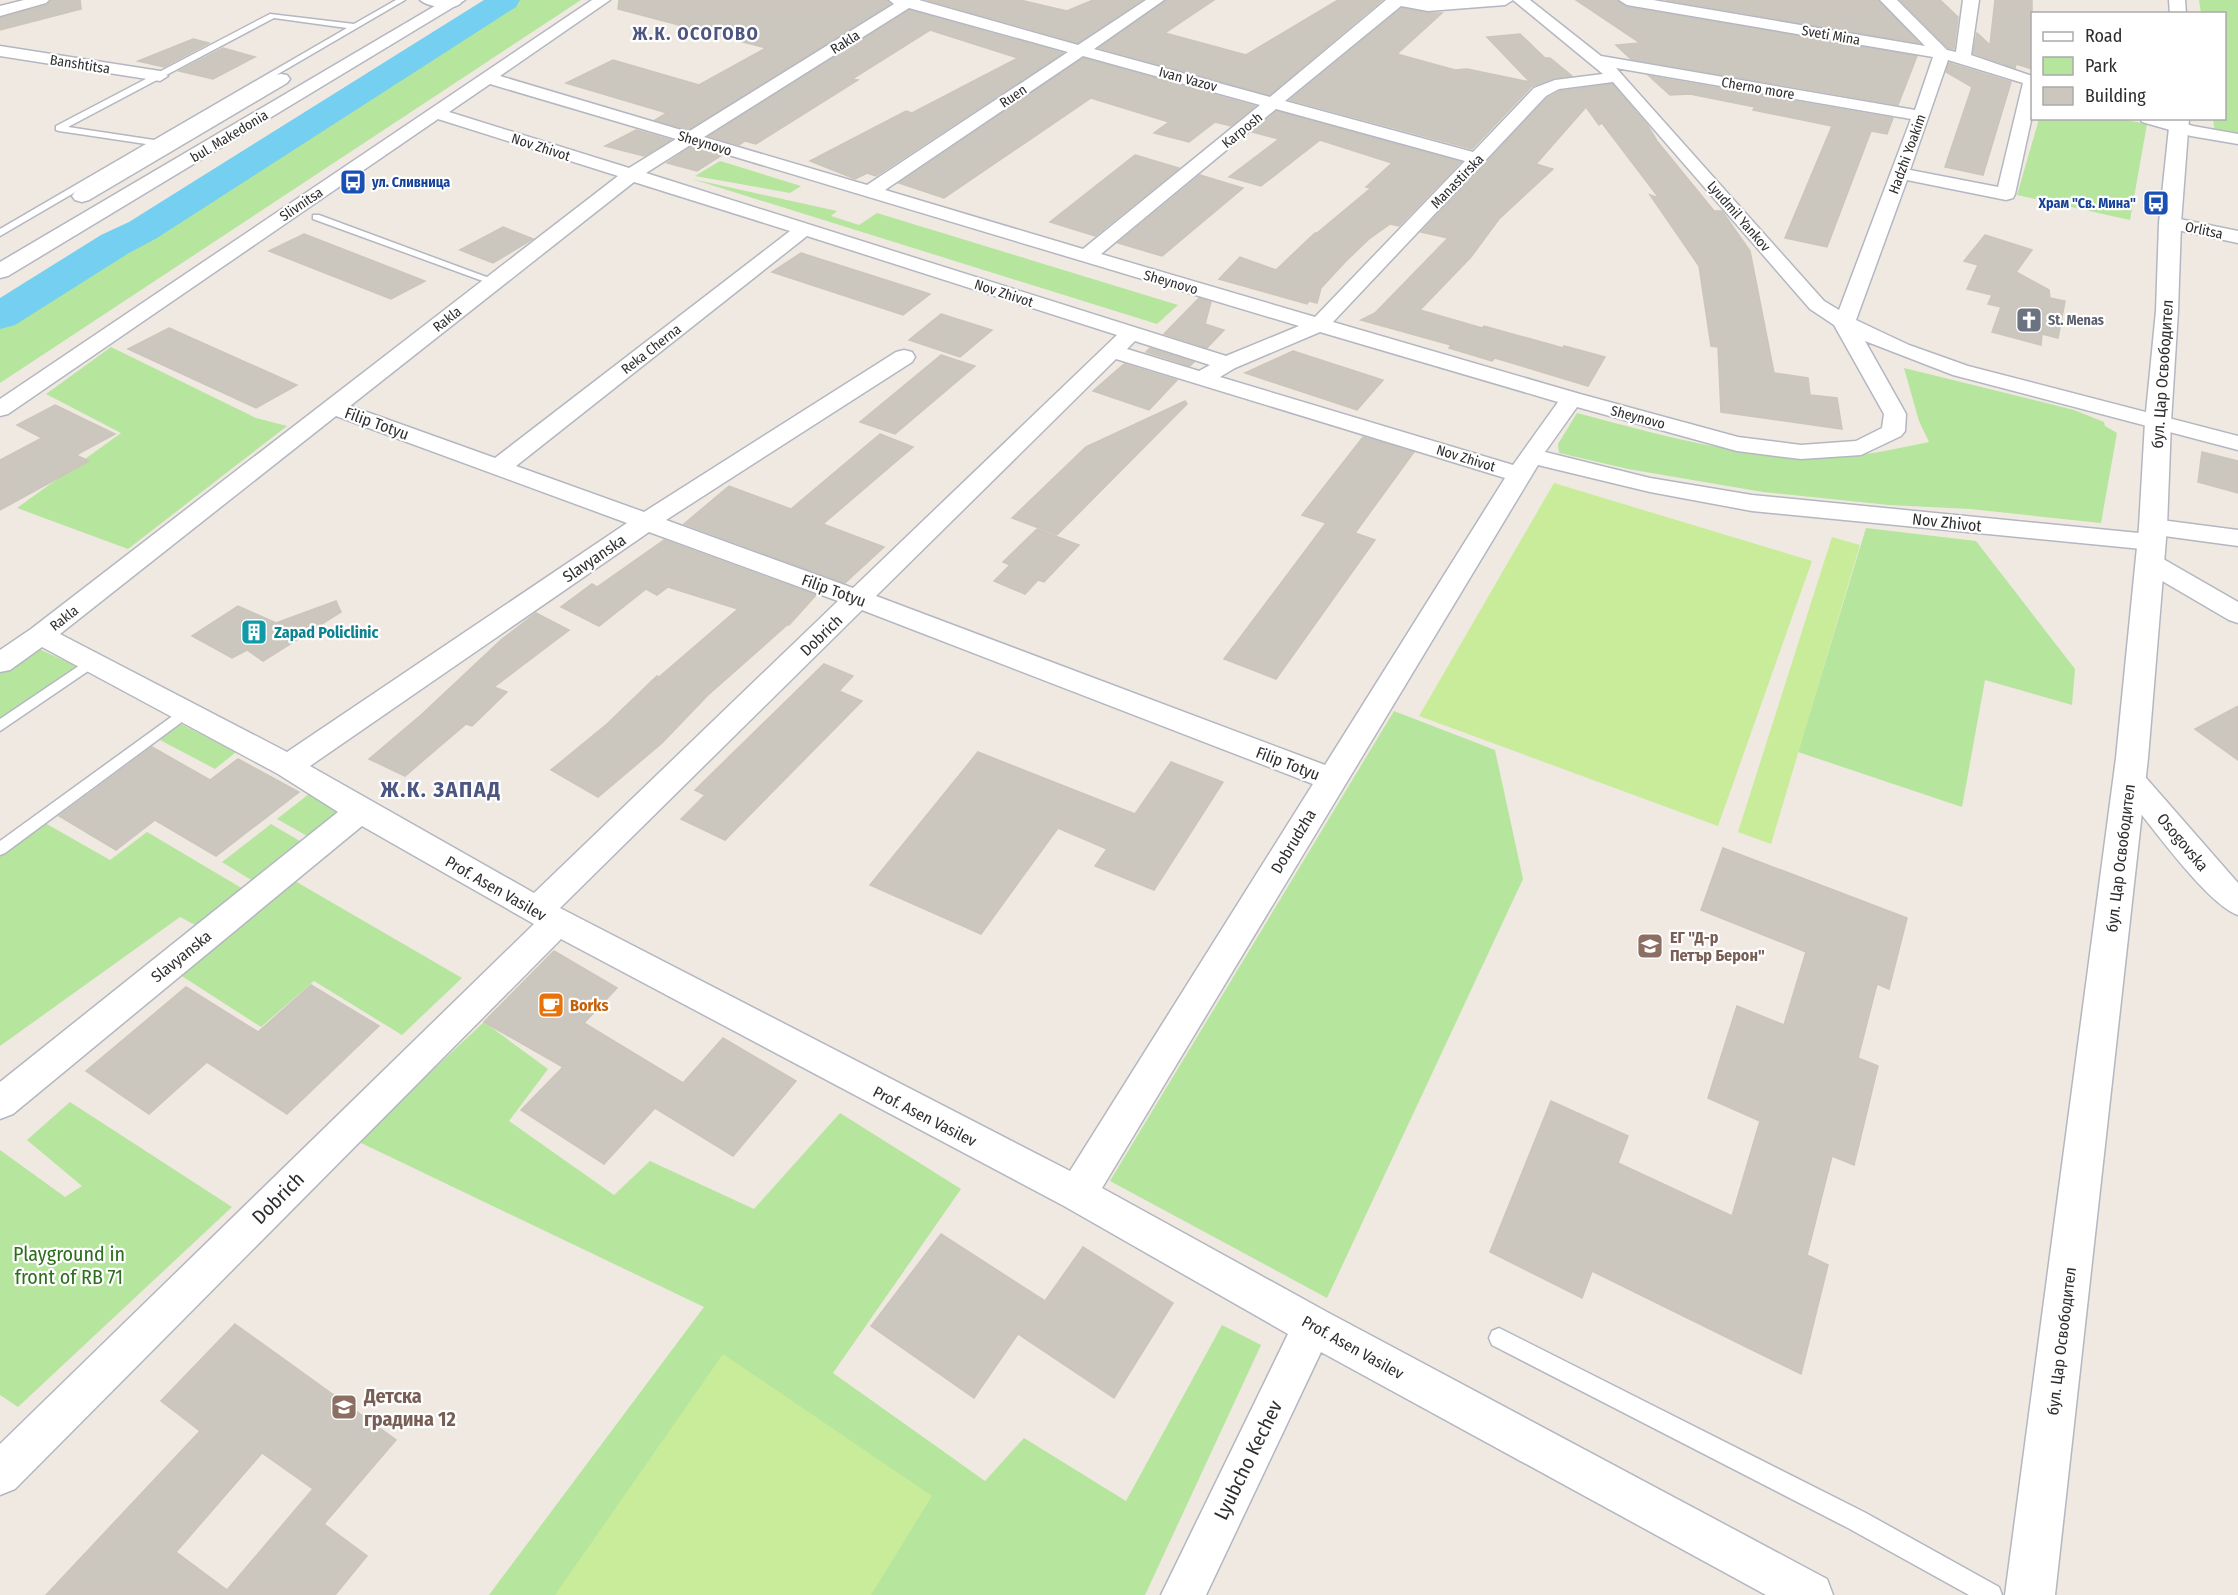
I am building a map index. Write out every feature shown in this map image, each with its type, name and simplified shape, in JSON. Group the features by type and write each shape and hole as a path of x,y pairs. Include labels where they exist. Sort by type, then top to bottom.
{"main road":[{"name":"bul. Makedonia","path":"0,245 362,28 421,0"},
{"name":"bul. Makedonia","path":"0,271 455,1"},
{"name":"бул. Цар Освободител","path":"2030,1595 2130,779 2151,544 2167,311 2170,223 2184,126"}],"street":[{"path":"0,11 41,0"},
{"path":"428,0 455,1"},
{"name":"Slivnitsa","path":"0,409 602,0"},
{"name":"Ruen","path":"869,192 1156,0"},
{"path":"1396,0 1428,6 1505,0"},
{"name":"Karposh","path":"1085,257 1276,102 1396,0"},
{"name":"Lyudmil Yankov","path":"1521,0 1617,77 1817,305 1844,324 1895,414 1893,431 1861,448"},
{"name":"Sveti Mina","path":"1627,0 1963,58 2031,81"},
{"path":"1888,0 1942,54"},
{"path":"1963,58 1971,0"},
{"name":"Ivan Vazov","path":"905,1 1478,159"},
{"name":"Rakla","path":"0,663 41,635 335,408 631,175 905,1"},
{"name":"Banshtitsa","path":"0,51 160,76"},
{"name":"Hadzhi Yoakim","path":"1844,324 1942,54"},
{"name":"Cherno more","path":"1594,59 1921,116"},
{"name":"Manastirska","path":"1319,325 1540,92 1555,85 1617,77"},
{"name":"Sheynovo","path":"488,78 1085,257 1572,399 1737,444 1801,452 1861,448"},
{"path":"1900,174 2006,194 2031,85"},
{"name":"Nov Zhivot","path":"436,113 803,230 1121,342 1202,379 1525,465 1752,503 2151,544 2238,538"},
{"path":"2157,120 2238,139"},
{"name":"Orlitsa","path":"2170,223 2238,237"},
{"name":"Reka Cherna","path":"499,467 803,230"},
{"path":"1844,324 1874,340 1957,370 2238,443"},
{"path":"1202,379 1227,363 1319,325"},
{"name":"Nov Zhivot","path":"1121,342 1227,363"},
{"name":"Dobrich","path":"2,1467 858,599 1121,342"},
{"name":"Slavyanska","path":"288,766 646,522 904,357"},
{"name":"Dobrudzha","path":"1077,1194 1525,465 1572,399"},
{"name":"Filip Totyu","path":"335,408 858,599 1330,779"},
{"path":"2151,544 2238,614"},
{"name":"Prof. Asen Vasilev","path":"41,635 288,766 316,785 362,809 546,917 1077,1194 1313,1326 1811,1595"},
{"name":"Osogovska","path":"2130,779 2218,884 2238,903"},
{"name":"Slavyanska","path":"0,1103 362,809"},
{"name":"Lyubcho Kechev","path":"1183,1595 1313,1326"}],"lane":[{"path":"0,233 362,28 401,0"},
{"path":"156,143 59,128 273,16 362,28"},
{"path":"316,217 495,282"},
{"path":"0,726 92,662"},
{"path":"0,849 185,712"},
{"path":"1499,1338 1856,1520 1991,1595"}],"green space":[{"path":"503,0 581,0 0,383 0,317"},
{"path":"2199,0 2238,0 2238,137 2215,133 2213,120 2226,120 2226,12 2201,12"},
{"path":"2039,120 2126,120 2147,124 2130,220 2017,195"},
{"path":"720,161 801,186 790,193 695,176"},
{"path":"692,179 837,211 831,216 859,225 877,213 1178,305 1157,324"},
{"path":"111,347 256,418 287,426 128,549 17,508 121,433 46,394"},
{"path":"1904,368 2074,410 2104,422 2105,426 2117,433 2101,523 1970,509 1889,505 1763,492 1628,469 1559,453 1558,444 1577,413 1697,443 1789,457 1848,456 1929,442 1919,421"},
{"path":"1554,483 1812,561 1718,826 1419,716"},
{"path":"1866,528 1976,541 2075,669 2072,705 1985,680 1962,807 1798,752"},
{"path":"1832,537 1860,545 1771,844 1738,832"},
{"path":"37,648 76,666 0,719 0,673"},
{"path":"1394,711 1495,750 1523,879 1327,1298 1110,1181"},
{"path":"181,724 236,752 215,769 160,740"},
{"path":"309,794 348,815 316,841 277,819"},
{"path":"45,823 110,860 147,832 250,893 203,929 180,917 0,1046 0,855"},
{"path":"271,824 310,847 261,886 222,862"},
{"path":"288,877 462,978 402,1035 314,981 261,1027 174,971"},
{"path":"484,1022 548,1069 509,1121 614,1195 650,1161 754,1209 840,1113 961,1189 833,1373 985,1481 1024,1438 1126,1501 1222,1325 1261,1345 1145,1595 489,1595 704,1307 357,1141"},
{"name":"Playground in front of RB 71","path":"70,1102 232,1207 18,1407 0,1395 0,1150 65,1197 82,1186 27,1140"},
{"path":"723,1354 932,1496 871,1595 555,1595"}],"building":[{"path":"51,0 80,0 81,9 0,30 0,18 47,5"},
{"path":"619,0 887,0 890,4 688,130 655,120 667,113 566,83 613,60 699,85 766,48 618,9"},
{"path":"927,0 1020,0 1067,11 1093,0 1142,0 1078,43"},
{"path":"1166,0 1214,0 1165,33 1246,55 1338,0 1382,0 1269,95 1099,48"},
{"path":"1576,0 1617,0 1627,7 1917,56 1898,105 1631,59 1616,45 1640,43"},
{"path":"1666,0 1878,0 1919,43"},
{"path":"1900,0 1940,0 1958,17 1954,49 1948,48"},
{"path":"1995,0 2032,0 2031,69 2016,64 2015,68 1973,53 1977,33 1990,45"},
{"path":"1402,8 1442,13 1397,54 1455,70 1467,69 1530,82 1487,37 1520,34 1545,58 1550,58 1572,76 1554,78 1532,86 1472,149 1290,100"},
{"path":"909,10 1063,53 876,176 867,173 855,179 810,161 906,111 912,113 1018,58 930,30 852,79 858,80 756,144 745,141 739,145 709,136"},
{"path":"193,39 209,43 164,67 138,61"},
{"path":"223,48 255,57 213,79 179,71"},
{"path":"1083,58 1255,106 1231,126 1215,122 1189,142 1154,133 1169,122 1091,98 944,198 899,183"},
{"path":"1949,63 2011,82 1983,175 1945,167 1972,87 1946,72"},
{"path":"1649,76 1893,118 1887,134 1871,131 1827,247 1785,238 1832,126 1690,94 1670,95"},
{"path":"1612,84 1714,211 1722,211 1750,251 1774,373 1808,378 1810,395 1837,398 1842,429 1721,412 1718,347 1711,346 1699,266 1650,195 1659,198 1602,123 1599,125 1586,107 1536,164 1553,169 1499,219 1471,257 1420,310 1482,328 1484,326 1605,357 1588,386 1495,358 1492,361 1449,348 1451,345 1361,320 1375,313 1448,238 1421,232 1547,98 1560,91"},
{"path":"1277,111 1461,162 1399,226 1390,224 1369,239 1346,261 1321,288 1317,303 1309,301 1307,304 1219,279 1240,257 1276,270 1315,233 1371,188 1366,187 1392,163 1320,140 1261,186 1229,177 1279,139 1252,132"},
{"path":"636,130 671,140 644,156 605,146"},
{"path":"692,146 722,155 697,171 667,163"},
{"path":"1135,155 1179,168 1095,236 1050,222"},
{"path":"1200,175 1243,188 1162,256 1118,243"},
{"path":"503,227 533,239 493,263 460,250"},
{"path":"304,234 425,281 391,299 269,251"},
{"name":"St. Menas","path":"1985,235 2032,250 2016,272 2049,290 2050,298 2065,301 2058,338 2042,334 2041,345 1992,332 2001,307 1988,304 1992,295 1967,289 1978,265 1964,261"},
{"path":"801,253 930,294 903,315 772,272"},
{"path":"1199,298 1211,302 1205,324 1224,330 1207,348 1164,334"},
{"path":"941,314 992,330 960,357 909,340"},
{"path":"169,328 297,385 256,408 128,349"},
{"path":"1150,348 1194,362 1190,366 1146,352"},
{"path":"1293,351 1383,380 1357,410 1245,373"},
{"path":"941,355 975,366 895,434 860,422"},
{"path":"1124,364 1177,380 1149,410 1093,391"},
{"path":"1185,401 1187,404 1057,535 1012,518 1086,447"},
{"path":"55,405 115,434 76,455 89,461 0,510 0,460 42,438 17,425"},
{"path":"880,434 913,447 823,524 884,547 845,583 684,524 729,486 791,509"},
{"path":"1363,437 1414,452 1355,533 1375,540 1276,679 1224,659 1326,523 1302,515"},
{"path":"2202,452 2238,461 2238,493 2198,482"},
{"path":"1037,529 1079,545 1044,582 1038,580 1025,594 994,581 1010,565 1003,562"},
{"path":"664,540 816,595 789,625 708,695 662,743 598,797 551,770 607,724 657,676 659,677 738,609 668,587 657,595 646,589 599,626 561,607 592,584 597,587"},
{"name":"Zapad Policlinic","path":"336,601 341,612 263,661 247,650 232,658 192,636 238,606 276,623"},
{"path":"536,613 569,630 494,687 507,692 472,726 466,724 405,776 369,759 421,715 501,640"},
{"path":"824,664 853,676 839,691 862,701 725,840 681,819 705,795 695,790"},
{"path":"2238,706 2238,760 2195,729"},
{"path":"152,747 210,780 238,759 299,792 216,856 155,820 116,850 59,816"},
{"path":"978,752 1135,814 1171,762 1223,782 1154,890 1095,866 1107,849 1058,828 981,934 870,885"},
{"path":"1723,848 1907,918 1889,989 1877,984 1858,1058 1878,1066 1854,1165 1832,1156 1807,1255 1828,1265 1801,1374 1592,1271 1582,1298 1490,1252 1551,1101 1628,1136 1618,1163 1732,1216 1760,1121 1708,1098 1737,1006 1784,1025 1806,952 1701,910"},
{"path":"554,951 617,988 584,1023 683,1083 723,1038 796,1081 733,1156 655,1108 604,1164 521,1110 563,1067 484,1022"},
{"path":"311,985 379,1026 287,1114 207,1062 149,1114 86,1071 186,987 258,1032"},
{"path":"941,1234 1045,1301 1083,1247 1173,1303 1114,1398 1018,1334 974,1398 871,1326"},
{"path":"235,1324 396,1440 324,1524 367,1556 335,1595 46,1595 200,1431 161,1401","holes":["262,1453 313,1489 227,1590 176,1552"]}],"waterway":[{"path":"0,316 115,244 143,230 505,0"}],"place":[{"name":"ул. Сливница","path":"353,182"},
{"name":"Храм \"Св. Мина\"","path":"2156,203"},
{"name":"St. Menas","path":"2029,320"},
{"name":"Zapad Policlinic","path":"254,632"},
{"name":"ЕГ \"Д-р Петър Берон\"","path":"1650,946"},
{"name":"Borks","path":"551,1005"},
{"name":"Детска градина 12","path":"344,1407"}],"district":[{"name":"Ж.К. ОСОГОВО","path":"696,34"},
{"name":"Ж.К. ЗАПАД","path":"441,789"}]}
